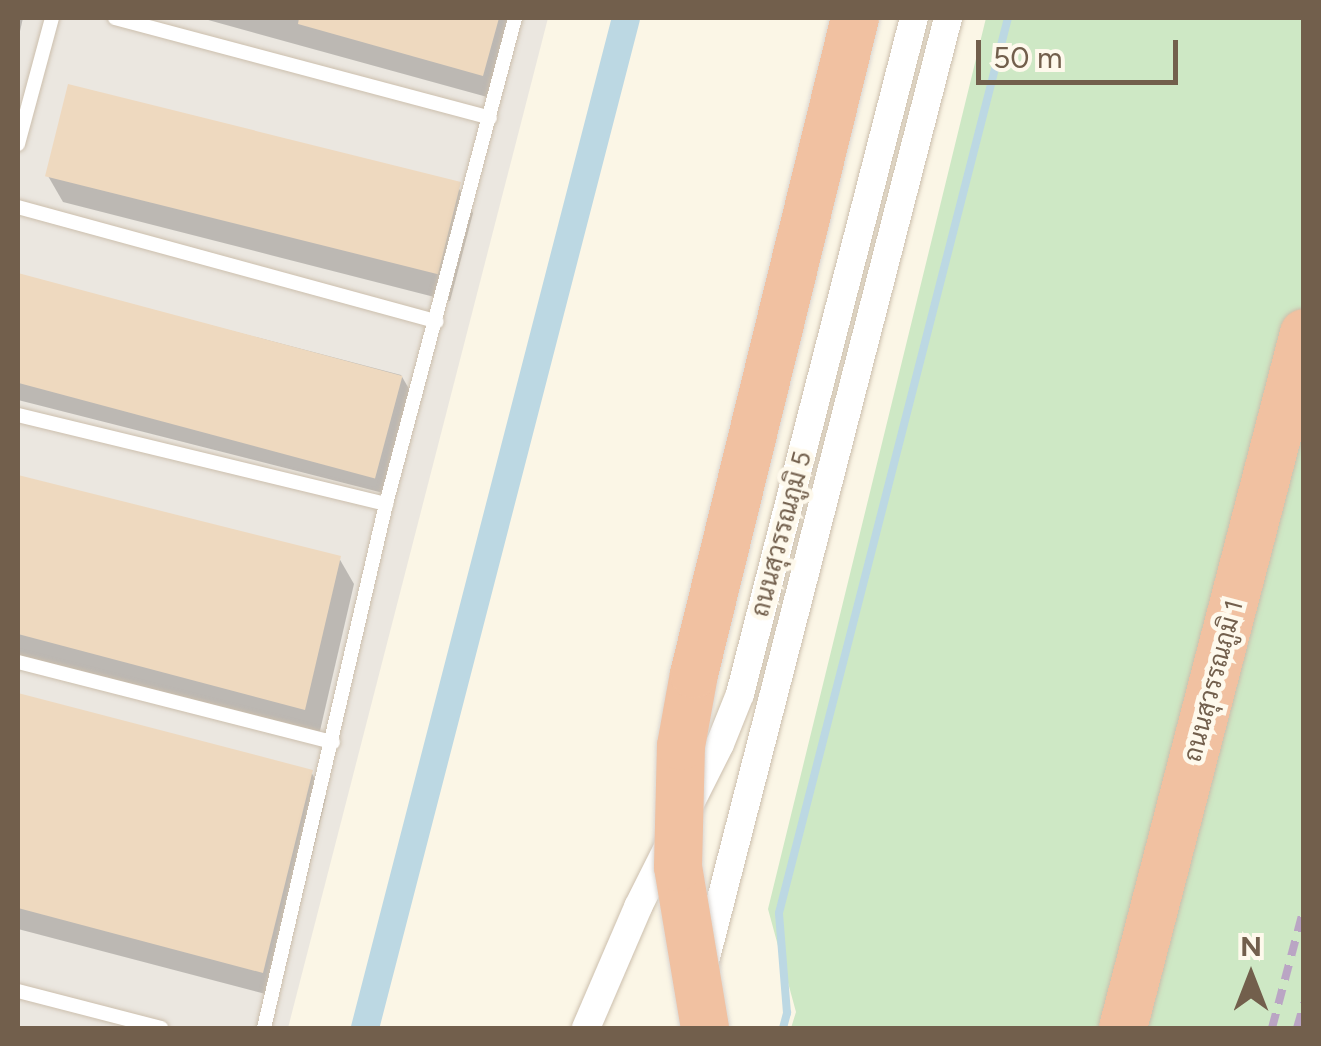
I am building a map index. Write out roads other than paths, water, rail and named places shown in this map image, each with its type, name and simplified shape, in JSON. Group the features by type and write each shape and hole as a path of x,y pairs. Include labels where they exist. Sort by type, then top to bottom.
{"highway":[{"path":"706,1028 678,867 681,746 694,674 855,18"},
{"name":"ถนนสุวรรณภูมิ 1","path":"1123,1028 1304,332"}],"street":[{"name":"ถนนสุวรรณภูมิ 5","path":"586,1028 638,906 720,744 740,694 914,18"},
{"name":"ถนนสุวรรณภูมิ 5","path":"688,1028 948,18"}],"lane":[{"path":"18,144 52,18"},
{"path":"115,18 490,118"},
{"path":"264,1028 386,504 438,322 515,18"},
{"path":"18,207 438,322"},
{"path":"18,415 386,504"},
{"path":"18,662 333,742"},
{"path":"18,993 161,1028"}],"waterway":[{"path":"365,1028 626,18"},
{"path":"783,1028 787,1013 779,913 1008,18"}],"railway":[{"path":"1272,1028 1304,908"},
{"path":"1297,1028 1304,1003"}]}
